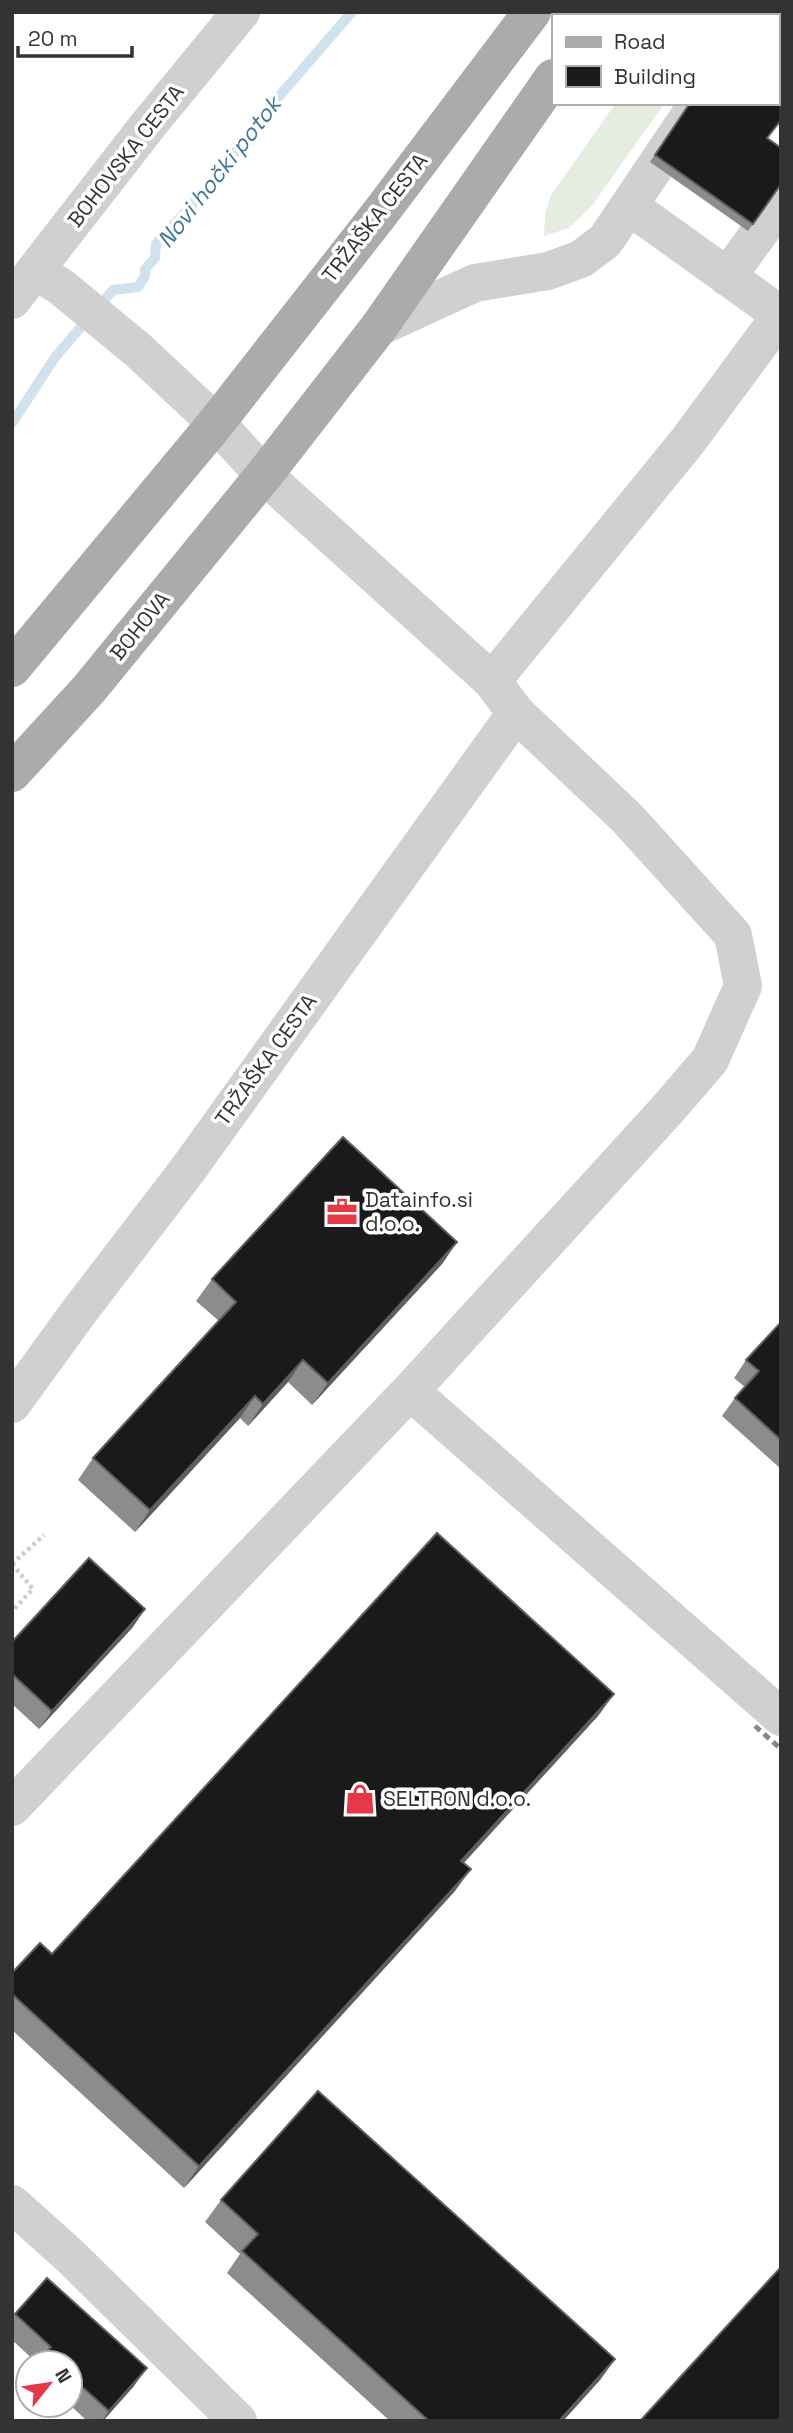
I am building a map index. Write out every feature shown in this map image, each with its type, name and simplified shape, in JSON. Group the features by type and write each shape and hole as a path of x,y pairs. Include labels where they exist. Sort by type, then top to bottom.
{"main road":[{"name":"TRŽAŠKA CESTA","path":"216,423 381,212 532,12"},
{"path":"264,475 379,327 552,79"},
{"path":"12,668 216,423"},
{"name":"BOHOVA","path":"12,773 89,689 264,475"}],"street":[{"name":"BOHOVSKA CESTA","path":"36,286 149,124 241,12"},
{"path":"379,327 475,282 548,271 581,259 605,241 697,105"},
{"path":"727,276 781,203"},
{"path":"492,681 687,442 781,315 629,206"},
{"path":"12,1807 410,1391 710,1060 743,986 733,935 627,818 516,713 492,681 264,475 216,423 138,350 36,286"},
{"name":"TRŽAŠKA CESTA","path":"12,1405 78,1313 189,1168 516,713"},
{"path":"410,1391 781,1717"},
{"path":"12,2204 69,2255 238,2421"}],"path":[{"path":"12,1611 33,1588 12,1564 44,1535"}],"shaded area":[{"path":"615,105 664,105 591,207 569,228 544,236 545,214 551,195"}],"building":[{"path":"781,18 781,75 779,74"},
{"path":"779,90 781,92 781,120 767,138 781,148 781,184 753,224 655,155 689,105 779,105"},
{"path":"343,1137 457,1242 328,1383 303,1360 263,1404 255,1396 150,1510 93,1458 236,1302 212,1279"},
{"path":"781,1322 781,1440 735,1398 759,1371 746,1360"},
{"name":"SELTRON d.o.o.","path":"437,1533 614,1694 461,1861 471,1869 199,2166 12,1994 12,1973 40,1943 52,1954"},
{"path":"89,1558 145,1609 52,1711 12,1674 12,1642"},
{"path":"318,2091 615,2359 559,2421 429,2421 242,2251 258,2234 221,2200"},
{"path":"781,2267 781,2421 640,2421"},
{"path":"47,2278 147,2368 109,2411 84,2389 84,2349 49,2349 51,2347 15,2314"}],"waterway":[{"name":"Novi hočki potok","path":"12,423 56,356 113,290 138,287 145,276 145,269 155,258 156,244 210,185 269,108 352,12"}],"railway":[{"path":"755,1726 781,1749"}],"place":[{"name":"Datainfo.si d.o.o.","path":"342,1212"},
{"name":"SELTRON d.o.o.","path":"360,1799"}]}
